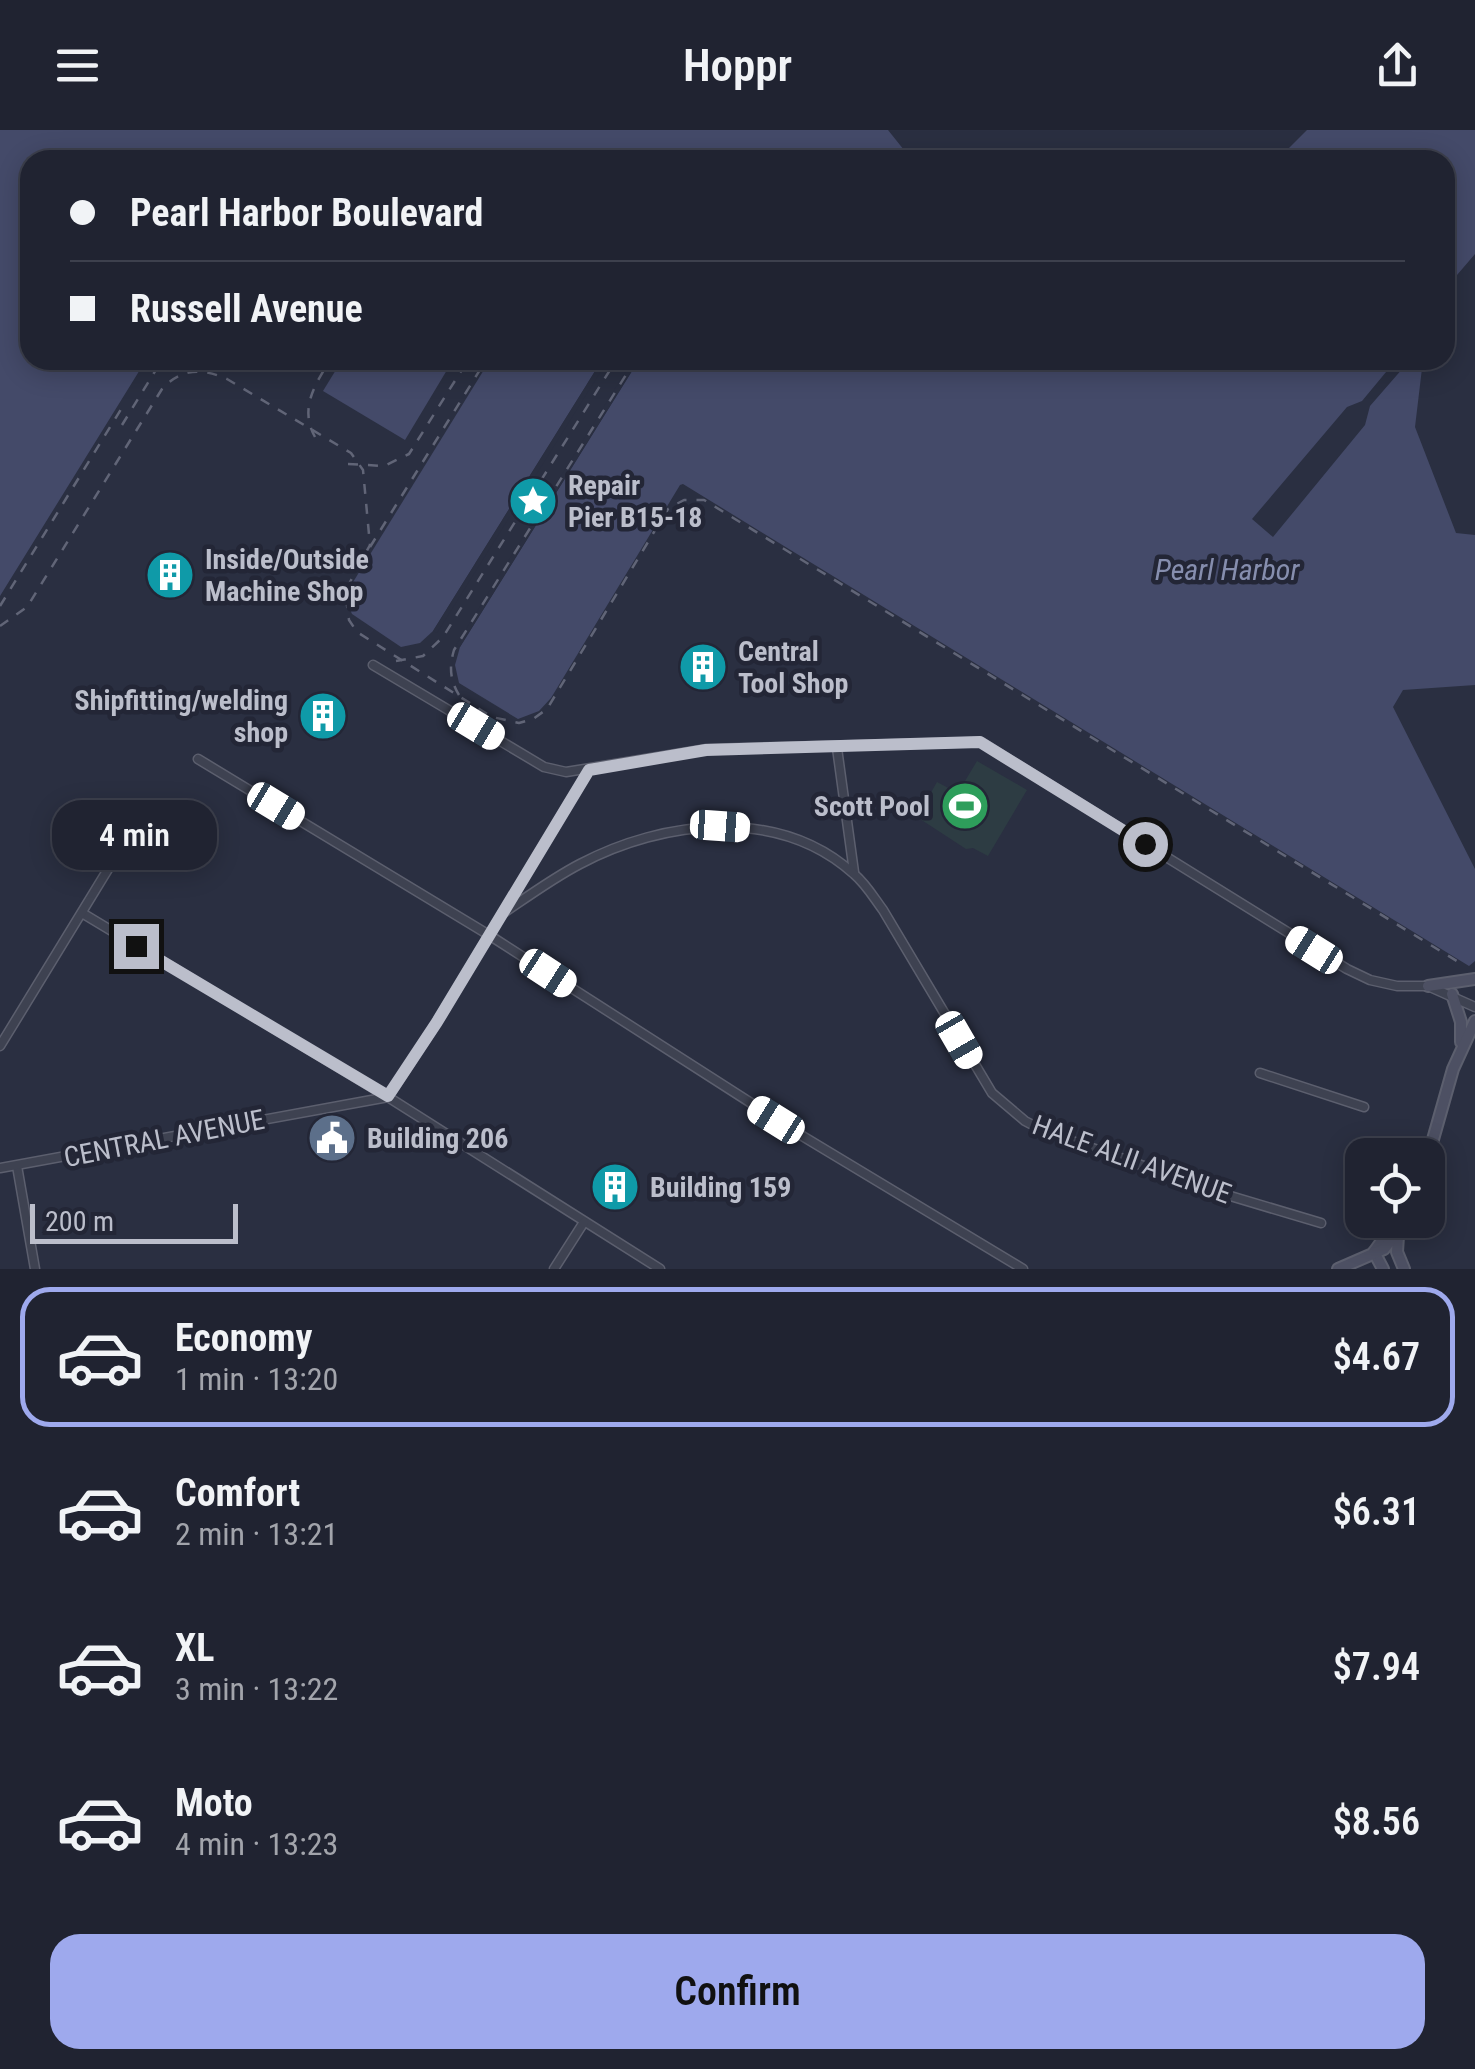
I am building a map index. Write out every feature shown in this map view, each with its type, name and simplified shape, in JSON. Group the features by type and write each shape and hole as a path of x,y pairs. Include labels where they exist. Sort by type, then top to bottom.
{"street":[{"path":"374,665 544,767 566,772 706,750 980,742 1347,969 1396,986 1475,979"},
{"path":"837,748 854,874"},
{"path":"198,759 1023,1269"},
{"path":"388,1096 589,770"},
{"path":"0,1046 142,812"},
{"name":"HALE ALII AVENUE","path":"502,914 579,864 624,844 670,831 720,826 775,832 824,852 854,874 884,910 992,1093 1025,1121 1046,1132 1226,1195 1321,1224"},
{"path":"82,913 388,1096 660,1269"},
{"path":"1428,986 1475,1008"},
{"path":"1452,994 1461,1022 1461,1046"},
{"path":"1433,1138 1461,1046 1475,1021"},
{"path":"1260,1073 1364,1108"},
{"name":"CENTRAL AVENUE","path":"0,1168 388,1096"},
{"path":"17,1166 35,1269"},
{"path":"554,1269 584,1222"},
{"path":"1346,1268 1384,1249 1391,1238"},
{"path":"1397,1238 1404,1269"},
{"path":"1374,1252 1383,1269"},
{"path":"1374,1252 1404,1269"}],"shaded area":[{"path":"977,761 1027,790 988,856 973,848 966,849 917,817 937,782 952,790 956,783 962,786"}],"water":[{"path":"0,130 888,130 904,150 20,150 20,370 140,370 0,596"},
{"path":"1307,130 1475,130 1475,254 1455,277 1455,150 1287,150"},
{"path":"336,370 447,370 405,440 323,391"},
{"path":"484,370 596,370 433,631 420,643 401,647 352,614 348,605 350,587"},
{"name":"Pearl Harbor","path":"1422,370 1415,427 1456,533 1475,535 1475,685 1403,690 1393,707 1475,869 1475,961 1469,966 683,484 551,698 539,711 518,719 459,683 455,665 460,647 632,371"}],"pier":[{"path":"596,370 601,370 437,633 433,631"},
{"path":"1388,370 1401,370 1370,406 1365,425 1273,537 1252,519 1347,407 1362,401"},
{"path":"626,371 632,371 460,647 456,645"}],"railway":[{"path":"122,425 156,370"},
{"path":"315,437 309,406 324,370"},
{"path":"348,464 384,466 409,454 462,370"},
{"path":"370,547 480,370"},
{"path":"396,661 423,656 443,637 610,370"},
{"path":"459,695 451,673 454,650 629,370"},
{"path":"0,626 27,607 162,389 184,374 209,373 227,379 351,453 363,470 370,545 350,582 346,598 349,620 357,632 492,717 519,723 547,709 668,509 684,500 704,500 1460,963"},
{"path":"0,606 123,406"}],"place":[{"name":"Repair Pier B15-18","path":"533,501"},
{"name":"Inside/Outside Machine Shop","path":"170,575"},
{"name":"Central Tool Shop","path":"703,667"},
{"name":"Shipfitting/welding shop","path":"323,716"},
{"name":"Scott Pool","path":"965,806"},
{"name":"Building 206","path":"332,1138"},
{"name":"Building 159","path":"615,1187"}],"route":[{"path":"136,946 388,1096 589,770 706,750 980,742 1145,844"}]}
